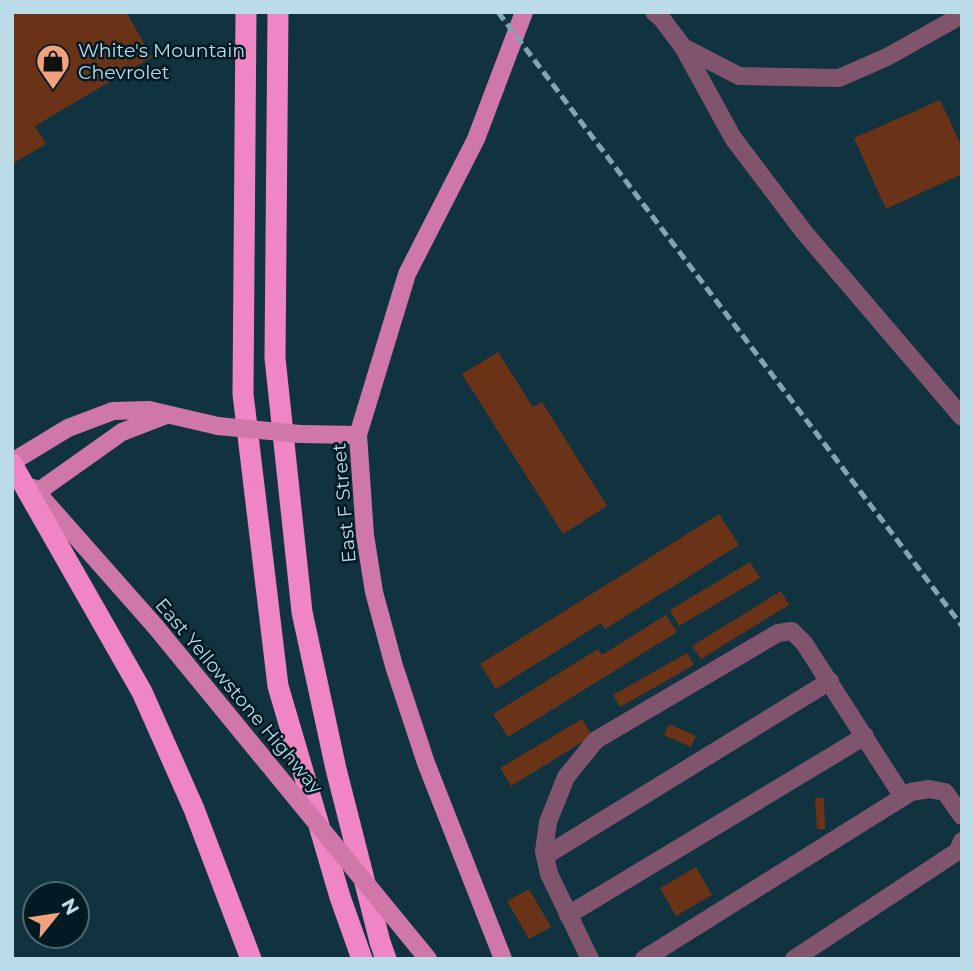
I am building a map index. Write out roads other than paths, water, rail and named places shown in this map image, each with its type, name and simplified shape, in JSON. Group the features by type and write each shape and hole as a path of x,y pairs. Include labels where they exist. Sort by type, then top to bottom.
{"highway":[{"path":"246,12 243,394 278,686 340,897 362,959"},
{"path":"278,12 275,358 302,612 336,769 386,959"},
{"path":"12,464 142,692 194,809 251,959"}],"main road":[{"name":"East F Street","path":"503,959 426,762 391,654 374,592 365,535 358,435 407,274 476,139 524,12"},
{"path":"12,464 68,428 113,411 149,410 218,426 300,434 358,435"},
{"path":"36,493 122,432 166,415"},
{"name":"East Yellowstone Highway","path":"12,464 155,626 428,959"}],"street":[{"path":"654,12 683,47 733,138 804,232 962,417"},
{"path":"683,47 738,76 839,78 887,57 962,15"},
{"path":"590,959 549,874 545,856 548,822 566,777 596,740 778,633 792,631 804,643 903,797"},
{"path":"545,856 830,681"},
{"path":"568,915 865,736"},
{"path":"644,959 911,792 929,789 945,792 962,816"},
{"path":"794,959 958,851 962,841"}],"railway":[{"path":"498,12 962,626"}],"place":[{"name":"White's Mountain Chevrolet","path":"53,91"}]}
